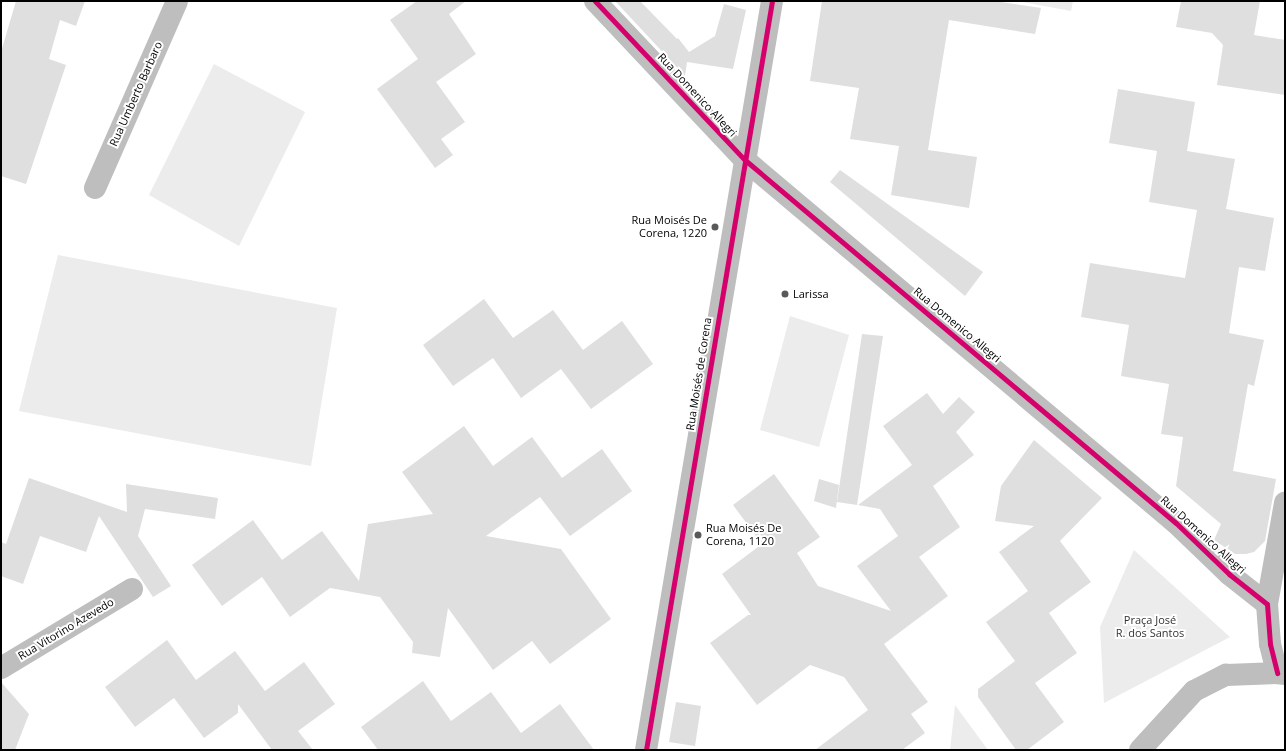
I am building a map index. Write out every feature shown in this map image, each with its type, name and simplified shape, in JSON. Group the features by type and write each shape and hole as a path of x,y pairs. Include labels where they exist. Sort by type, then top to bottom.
{"street":[{"name":"Rua Umberto Barbaro","path":"95,188 177,1"},
{"name":"Rua Domenico Allegri","path":"595,1 745,160 1176,523 1229,574 1267,604"},
{"name":"Rua Moisés de Corena","path":"646,750 772,1"},
{"path":"1140,750 1194,691 1226,675 1281,674 1270,644 1267,604 1285,503"},
{"name":"Rua Vitorino Azevedo","path":"1,668 132,589"}],"green space":[{"path":"1017,1 1073,1 1071,11"},
{"path":"214,64 305,112 239,246 149,195"},
{"path":"58,255 337,308 311,466 19,411"},
{"path":"790,316 849,335 819,447 760,430"},
{"name":"Praça José R. dos Santos","path":"1134,550 1230,637 1104,703 1100,627"},
{"path":"955,705 988,750 950,750"}],"building":[{"path":"16,1 85,1 76,26 60,20 49,59 66,65 26,184 1,176 1,52"},
{"path":"417,1 466,1 449,14 476,54 436,82 465,122 441,139 453,155 435,168 377,89 418,59 390,20"},
{"path":"640,1 677,39 678,38 689,52 715,36 724,4 746,10 733,69 687,62 685,76 616,2"},
{"path":"822,1 994,1 1041,8 1035,34 949,20 928,150 977,157 969,208 891,195 899,146 850,139 859,88 810,81"},
{"path":"1181,1 1260,1 1254,35 1285,40 1285,95 1217,85 1223,45 1212,33 1176,27"},
{"path":"1118,89 1195,102 1187,151 1235,159 1226,209 1274,218 1265,271 1239,267 1229,333 1264,340 1254,386 1248,384 1233,471 1276,479 1265,541 1254,552 1235,554 1214,540 1221,524 1176,486 1183,437 1161,434 1169,384 1121,376 1129,325 1081,317 1090,263 1185,278 1197,210 1149,202 1157,151 1109,143"},
{"path":"840,170 983,272 965,296 830,182"},
{"path":"484,299 513,338 553,310 583,350 622,321 653,364 591,409 561,369 521,398 493,358 453,386 423,345"},
{"path":"862,334 883,336 857,505 837,502"},
{"path":"927,393 943,414 959,397 975,412 956,432 974,455 933,486 960,527 919,557 948,596 884,644 928,702 911,714 925,733 902,750 815,750 868,710 844,677 810,665 757,705 710,643 748,615 751,615 722,574 762,544 733,505 774,474 820,537 797,553 818,586 891,611 857,566 898,536 880,509 858,505 912,465 883,426"},
{"path":"464,426 493,466 532,437 562,478 602,449 632,491 570,536 540,497 486,536 561,549 611,619 550,664 532,641 493,670 448,608 440,657 412,653 413,642 380,597 330,588 290,617 262,577 222,606 192,565 253,520 282,560 322,531 359,581 368,524 433,514 402,472"},
{"path":"1034,440 1102,498 1060,541 1091,582 1049,613 1077,653 1035,683 1064,722 1027,750 1016,750 978,697 978,689 1015,661 986,622 1028,591 999,552 1034,526 995,521 1001,486"},
{"path":"29,478 127,512 126,484 218,498 215,519 145,509 138,536 171,586 153,597 99,516 86,552 40,536 23,584 1,576 1,542 6,544"},
{"path":"819,479 839,485 836,508 814,501"},
{"path":"167,640 196,680 235,651 265,691 304,662 335,704 298,731 313,750 272,750 238,704 238,713 204,738 174,698 135,727 105,687"},
{"path":"423,681 451,721 491,692 521,733 560,704 594,750 378,750 361,727"},
{"path":"1,682 29,714 15,750 1,750"},
{"path":"676,702 701,706 695,746 669,742"}],"cycle path":[{"path":"595,1 745,160 1176,523 1229,574 1267,604 1270,644 1277,673"},
{"path":"646,750 772,1"}],"place":[{"name":"Rua Moisés De Corena, 1220","path":"715,227"},
{"name":"Larissa","path":"785,294"},
{"name":"Rua Moisés De Corena, 1120","path":"698,535"}]}
